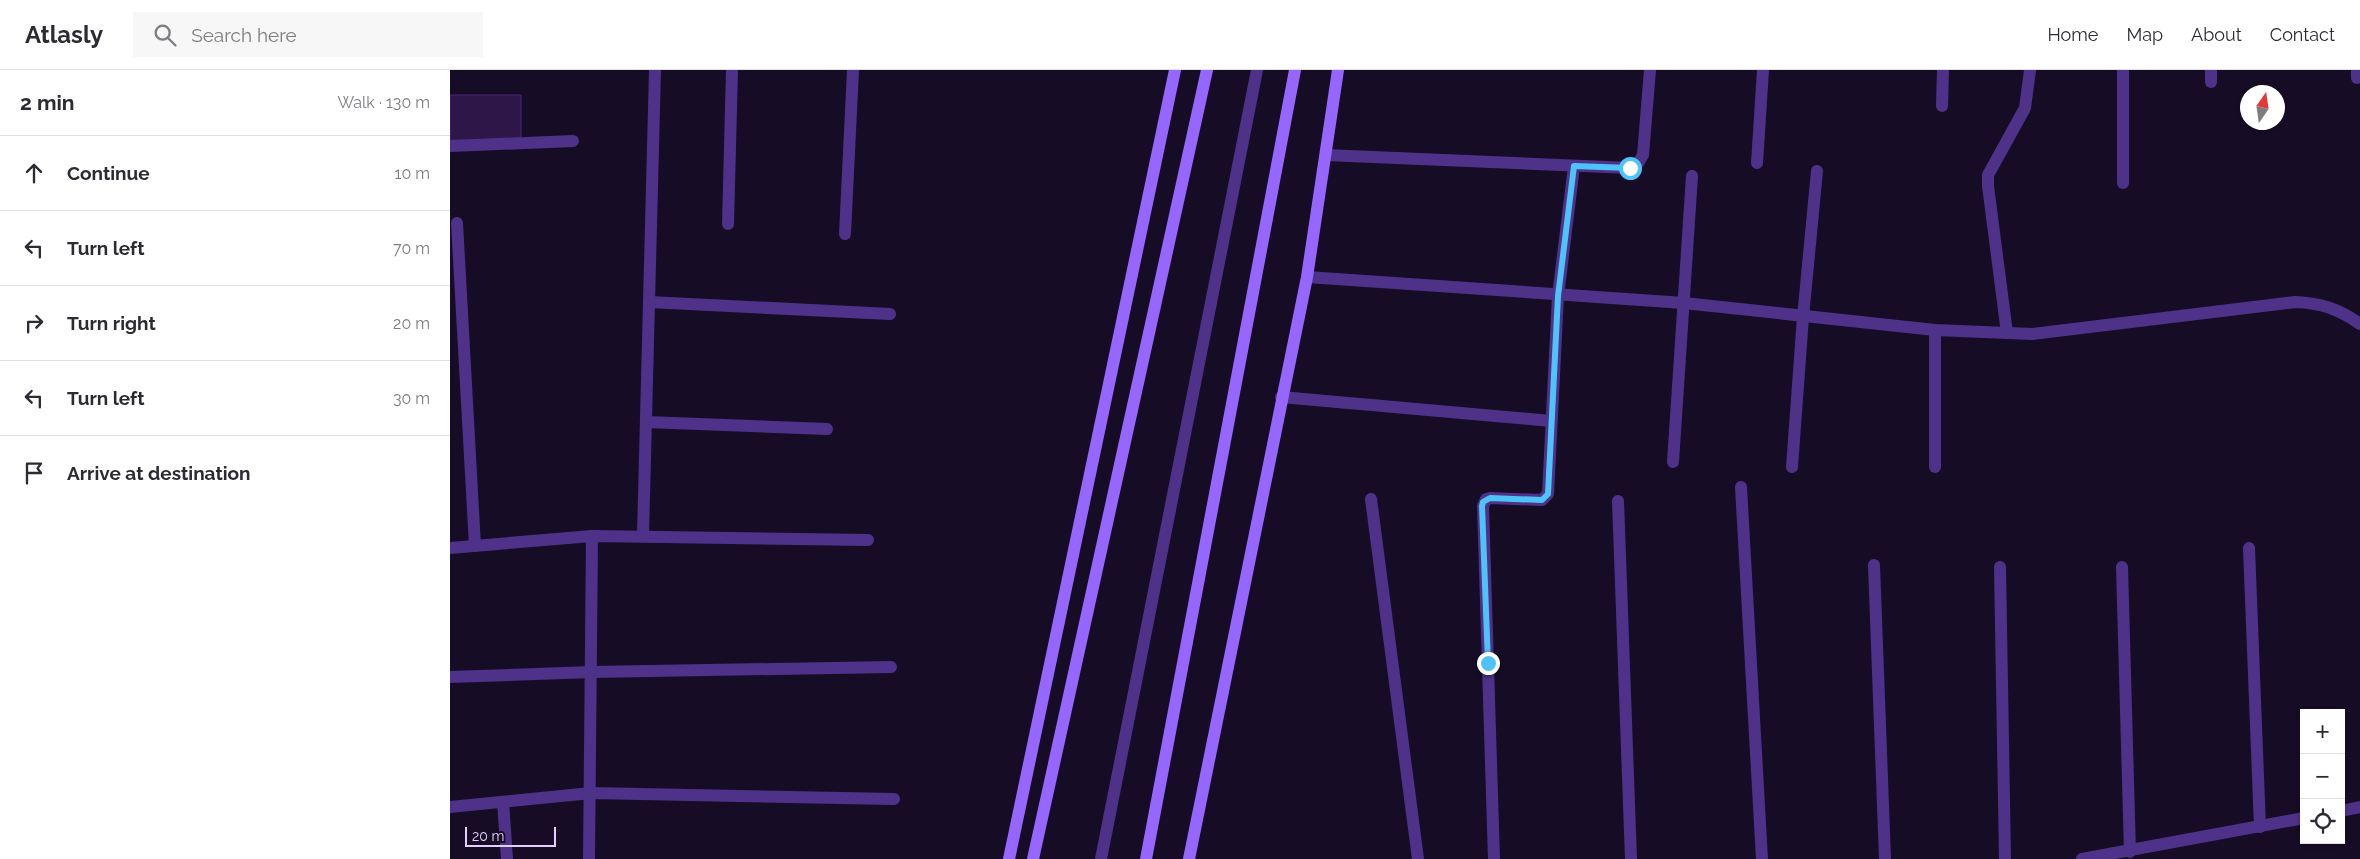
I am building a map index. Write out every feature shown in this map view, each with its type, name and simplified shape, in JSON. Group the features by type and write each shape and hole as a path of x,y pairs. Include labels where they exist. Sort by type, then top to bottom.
{"main road":[{"path":"1008,859 1175,70"},
{"path":"1033,859 1207,70"},
{"path":"1146,859 1296,70"},
{"path":"1189,859 1281,397 1307,277 1338,70"}],"street":[{"path":"643,535 655,70"},
{"path":"728,224 732,70"},
{"path":"845,234 853,70"},
{"path":"1102,859 1257,70"},
{"path":"1326,155 1630,168 1641,161 1650,70"},
{"path":"1756,163 1763,70"},
{"path":"1942,106 1943,70"},
{"path":"2007,333 1988,175 2025,108 2030,70"},
{"path":"2123,70 2123,183"},
{"path":"450,146 573,141"},
{"path":"1494,859 1482,506 1483,502 1490,498 1542,500 1547,497 1558,296 1574,166"},
{"path":"1792,468 1803,317 1817,171"},
{"path":"1673,462 1692,176"},
{"path":"456,223 475,546"},
{"path":"1307,277 1558,296 1684,303 1935,330 2007,333 2055,332 2295,302 2329,306 2345,313 2360,324"},
{"path":"649,302 890,314"},
{"path":"1935,330 1935,467"},
{"path":"1281,397 1551,421"},
{"path":"646,422 827,429"},
{"path":"1741,488 1762,859"},
{"path":"1371,499 1418,859"},
{"path":"1618,501 1631,859"},
{"path":"450,548 592,536 643,535 868,540"},
{"path":"589,859 592,536"},
{"path":"2249,548 2260,828"},
{"path":"1874,564 1885,859"},
{"path":"2000,567 2005,859"},
{"path":"2122,567 2130,852"},
{"path":"450,677 592,672 891,667"},
{"path":"450,807 591,794 894,799"},
{"path":"503,802 506,859"},
{"path":"2345,810 2360,807"},
{"path":"2082,859 2130,852 2300,819"}],"building":[{"path":"450,95 521,95 521,143 450,142"}],"route":[{"path":"1488,663 1482,506 1486,499 1490,498 1542,500 1548,494 1558,296 1574,166 1630,168"}]}
